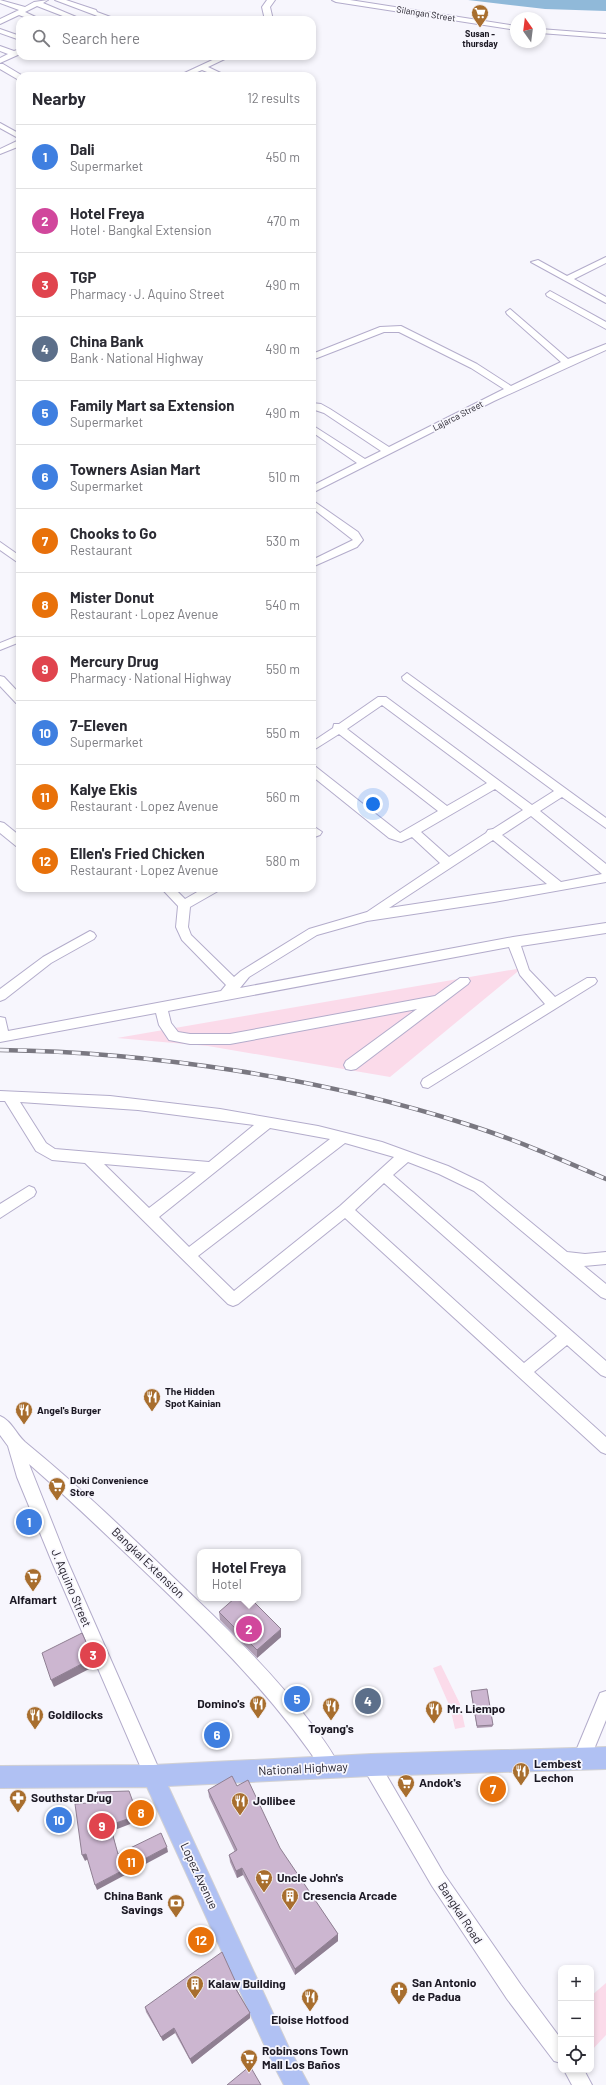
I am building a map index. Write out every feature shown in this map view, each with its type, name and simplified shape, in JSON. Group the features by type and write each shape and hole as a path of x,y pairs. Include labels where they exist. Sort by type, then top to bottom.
{"main road":[{"name":"National Highway","path":"0,1777 152,1776 371,1765 606,1758"},
{"name":"Lopez Avenue","path":"152,1776 281,2056 297,2085"}],"street":[{"path":"2,20 44,0"},
{"path":"59,0 94,11 83,16"},
{"path":"268,16 266,7 271,0"},
{"name":"Silangan Street","path":"336,0 510,27"},
{"path":"0,1 30,16"},
{"path":"0,7 8,4"},
{"path":"36,4 66,16"},
{"path":"90,12 103,16"},
{"path":"2,20 15,23"},
{"path":"0,31 16,37"},
{"path":"546,31 606,36"},
{"path":"0,48 16,52"},
{"path":"0,61 16,53"},
{"path":"191,72 218,60"},
{"path":"0,66 16,75"},
{"path":"202,67 214,72"},
{"path":"0,125 16,134"},
{"path":"0,152 16,145"},
{"path":"568,278 606,260"},
{"path":"535,262 568,278 606,300"},
{"path":"550,294 606,326"},
{"path":"510,312 567,363"},
{"path":"316,354 383,329 401,329 468,362 511,390"},
{"name":"Lajarca Street","path":"316,488 511,390 567,363 606,347"},
{"path":"316,406 327,411 388,451"},
{"path":"316,431 365,464"},
{"path":"316,506 354,534 358,540 353,545 316,562"},
{"path":"0,545 16,558"},
{"path":"0,647 16,640"},
{"path":"408,677 606,824"},
{"path":"0,680 16,696"},
{"path":"316,744 338,727 382,700 496,783 606,871"},
{"path":"338,727 446,811"},
{"path":"316,773 393,836 401,838 496,783"},
{"path":"367,916 449,864 492,833 562,792"},
{"path":"0,826 16,840"},
{"path":"413,831 449,864"},
{"path":"492,833 559,887"},
{"path":"224,996 245,974 313,932 367,916 559,887 606,878"},
{"path":"171,892 184,905 182,928 186,937 234,985"},
{"path":"184,905 207,892"},
{"path":"0,1022 1,1037 513,942 606,928"},
{"path":"0,996 47,960 90,936"},
{"path":"513,942 524,972 553,1004"},
{"path":"351,1065 464,981"},
{"path":"428,1083 591,981"},
{"path":"161,1008 165,1025 174,1036 190,1039 230,1039 440,1000"},
{"path":"5,1096 81,1099 170,1107 268,1121 343,1137 406,1155 474,1185 566,1258 606,1293"},
{"path":"5,1096 41,1147 52,1154 212,1168"},
{"path":"150,1216 212,1168 268,1121"},
{"path":"188,1256 343,1137"},
{"path":"88,1157 150,1216 232,1300 345,1210 385,1176 406,1155"},
{"path":"385,1176 566,1337 606,1370"},
{"path":"0,1212 29,1192"},
{"path":"345,1210 606,1447"},
{"path":"566,1258 585,1260 606,1258"},
{"path":"524,1372 566,1337"},
{"name":"J. Aquino Street","path":"0,1423 15,1443 25,1477 152,1776"},
{"name":"Bangkal Extension","path":"15,1443 89,1507 211,1624 278,1696 308,1734 330,1768"},
{"path":"582,1758 606,1699"},
{"name":"Bangkal Road","path":"371,1765 438,1880 509,1986 558,2050"},
{"path":"575,2073 583,2085"}],"shaded area":[{"path":"522,968 390,1077 208,1046 117,1038"},
{"path":"441,1665 460,1704 465,1727 455,1729 450,1707 433,1668"},
{"path":"606,1983 606,2035 594,2048 594,2001 594,1993"}],"water":[{"path":"468,0 606,0 606,11 545,9"}],"building":[{"path":"232,1601 253,1601 281,1629 257,1650 219,1612"},
{"path":"82,1633 93,1658 51,1680 42,1653"},
{"path":"487,1689 493,1725 477,1726 471,1691"},
{"path":"232,1776 237,1786 248,1780 280,1848 338,1934 295,1969 242,1868 236,1871 229,1855 237,1850 208,1790"},
{"path":"129,1791 133,1802 142,1799 145,1813 110,1825 118,1854 161,1833 167,1847 95,1885 86,1854 82,1855 75,1804 100,1802 97,1792"},
{"path":"222,1952 237,1985 234,1986 250,2013 190,2059 174,2028 161,2037 145,2007"},
{"name":"Robinsons Town Mall Los Baños","path":"250,2066 261,2085 227,2085"}],"railway":[{"path":"0,1050 116,1056 176,1062 236,1070 354,1093 411,1108 502,1136 606,1179"}],"place":[{"name":"Susan - thursday","path":"480,28"},
{"name":"The Hidden Spot Kainian","path":"152,1412"},
{"name":"Angel's Burger","path":"24,1425"},
{"name":"Doki Convenience Store","path":"57,1501"},
{"name":"Dali","path":"29,1522"},
{"name":"Alfamart","path":"33,1592"},
{"name":"Hotel Freya","path":"249,1629"},
{"name":"TGP","path":"93,1655"},
{"name":"Family Mart sa Extension","path":"297,1699"},
{"name":"China Bank","path":"368,1701"},
{"name":"Domino's","path":"258,1719"},
{"name":"Toyang's","path":"331,1721"},
{"name":"Mr. Liempo","path":"434,1724"},
{"name":"Goldilocks","path":"35,1730"},
{"name":"Towners Asian Mart","path":"217,1735"},
{"name":"Lembest Lechon","path":"521,1786"},
{"name":"Chooks to Go","path":"493,1789"},
{"name":"Andok's","path":"406,1798"},
{"name":"Southstar Drug","path":"18,1813"},
{"name":"Mister Donut","path":"141,1813"},
{"name":"Jollibee","path":"240,1816"},
{"name":"7-Eleven","path":"59,1820"},
{"name":"Mercury Drug","path":"102,1826"},
{"name":"Kalye Ekis","path":"131,1862"},
{"name":"Uncle John's","path":"264,1893"},
{"name":"Cresencia Arcade","path":"290,1911"},
{"name":"China Bank Savings","path":"176,1918"},
{"name":"Ellen's Fried Chicken","path":"201,1940"},
{"name":"Kalaw Building","path":"195,1999"},
{"name":"San Antonio de Padua","path":"399,2005"},
{"name":"Eloise Hotfood","path":"310,2012"},
{"name":"Robinsons Town Mall Los Baños","path":"249,2073"}]}
